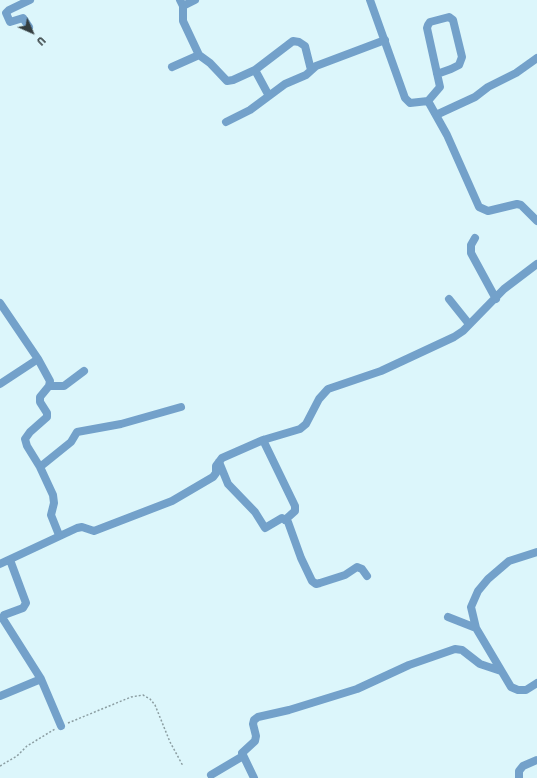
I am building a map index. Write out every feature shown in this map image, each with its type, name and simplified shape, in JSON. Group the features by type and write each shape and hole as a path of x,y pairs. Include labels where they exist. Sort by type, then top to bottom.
{"street":[{"path":"29,27 23,18 10,22 6,13 9,10 30,0"},
{"path":"195,0 182,3 183,21 199,55 210,63 227,81 233,80 255,70 293,41 299,42 305,46 311,70"},
{"path":"370,0 407,101 410,103 428,101 440,87 437,74 428,28 430,22 449,17 453,20 462,57 459,65 437,74"},
{"path":"226,122 250,110 285,84 300,78 324,62 385,40"},
{"path":"172,67 199,55"},
{"path":"436,115 475,97 488,87 516,73 537,58"},
{"path":"255,70 269,96"},
{"path":"428,101 479,207 488,211 517,204 522,205 537,220"},
{"path":"475,238 471,245 471,253 496,298"},
{"path":"0,564 59,535 79,527 94,531 170,502 213,477 222,458 263,440 292,432 306,424 322,393 328,389 381,371 454,337 504,289 537,264"},
{"path":"449,298 469,324"},
{"path":"0,303 38,359 50,381 49,386 40,397 40,402 47,414 47,418 30,432 25,439 27,446 40,467 54,500 51,515 59,535"},
{"path":"0,384 38,359"},
{"path":"49,386 64,386 84,371"},
{"path":"40,467 71,442 76,432 121,424 181,406"},
{"path":"263,440 295,506 295,511 285,520"},
{"path":"219,462 228,484 255,512 265,528 282,518 285,520 293,532 301,558 312,581 316,584 345,575 357,567 362,569 367,576"},
{"path":"537,552 509,561 488,579 478,591 471,607 476,628 511,687 518,690 526,690 537,683"},
{"path":"10,560 26,602 23,608 4,615 3,619 41,679 61,726"},
{"path":"448,617 476,628"},
{"path":"254,778 242,753 255,741 256,736 253,724 254,720 258,717 290,710 357,689 409,665 458,649 480,664 501,671"},
{"path":"0,696 41,679"},
{"path":"211,775 243,756"},
{"path":"519,778 519,771 521,767 537,760"}],"path":[{"path":"0,766 17,756 27,746 61,726 131,697 143,695 150,699 155,705 170,742 183,766"}]}
